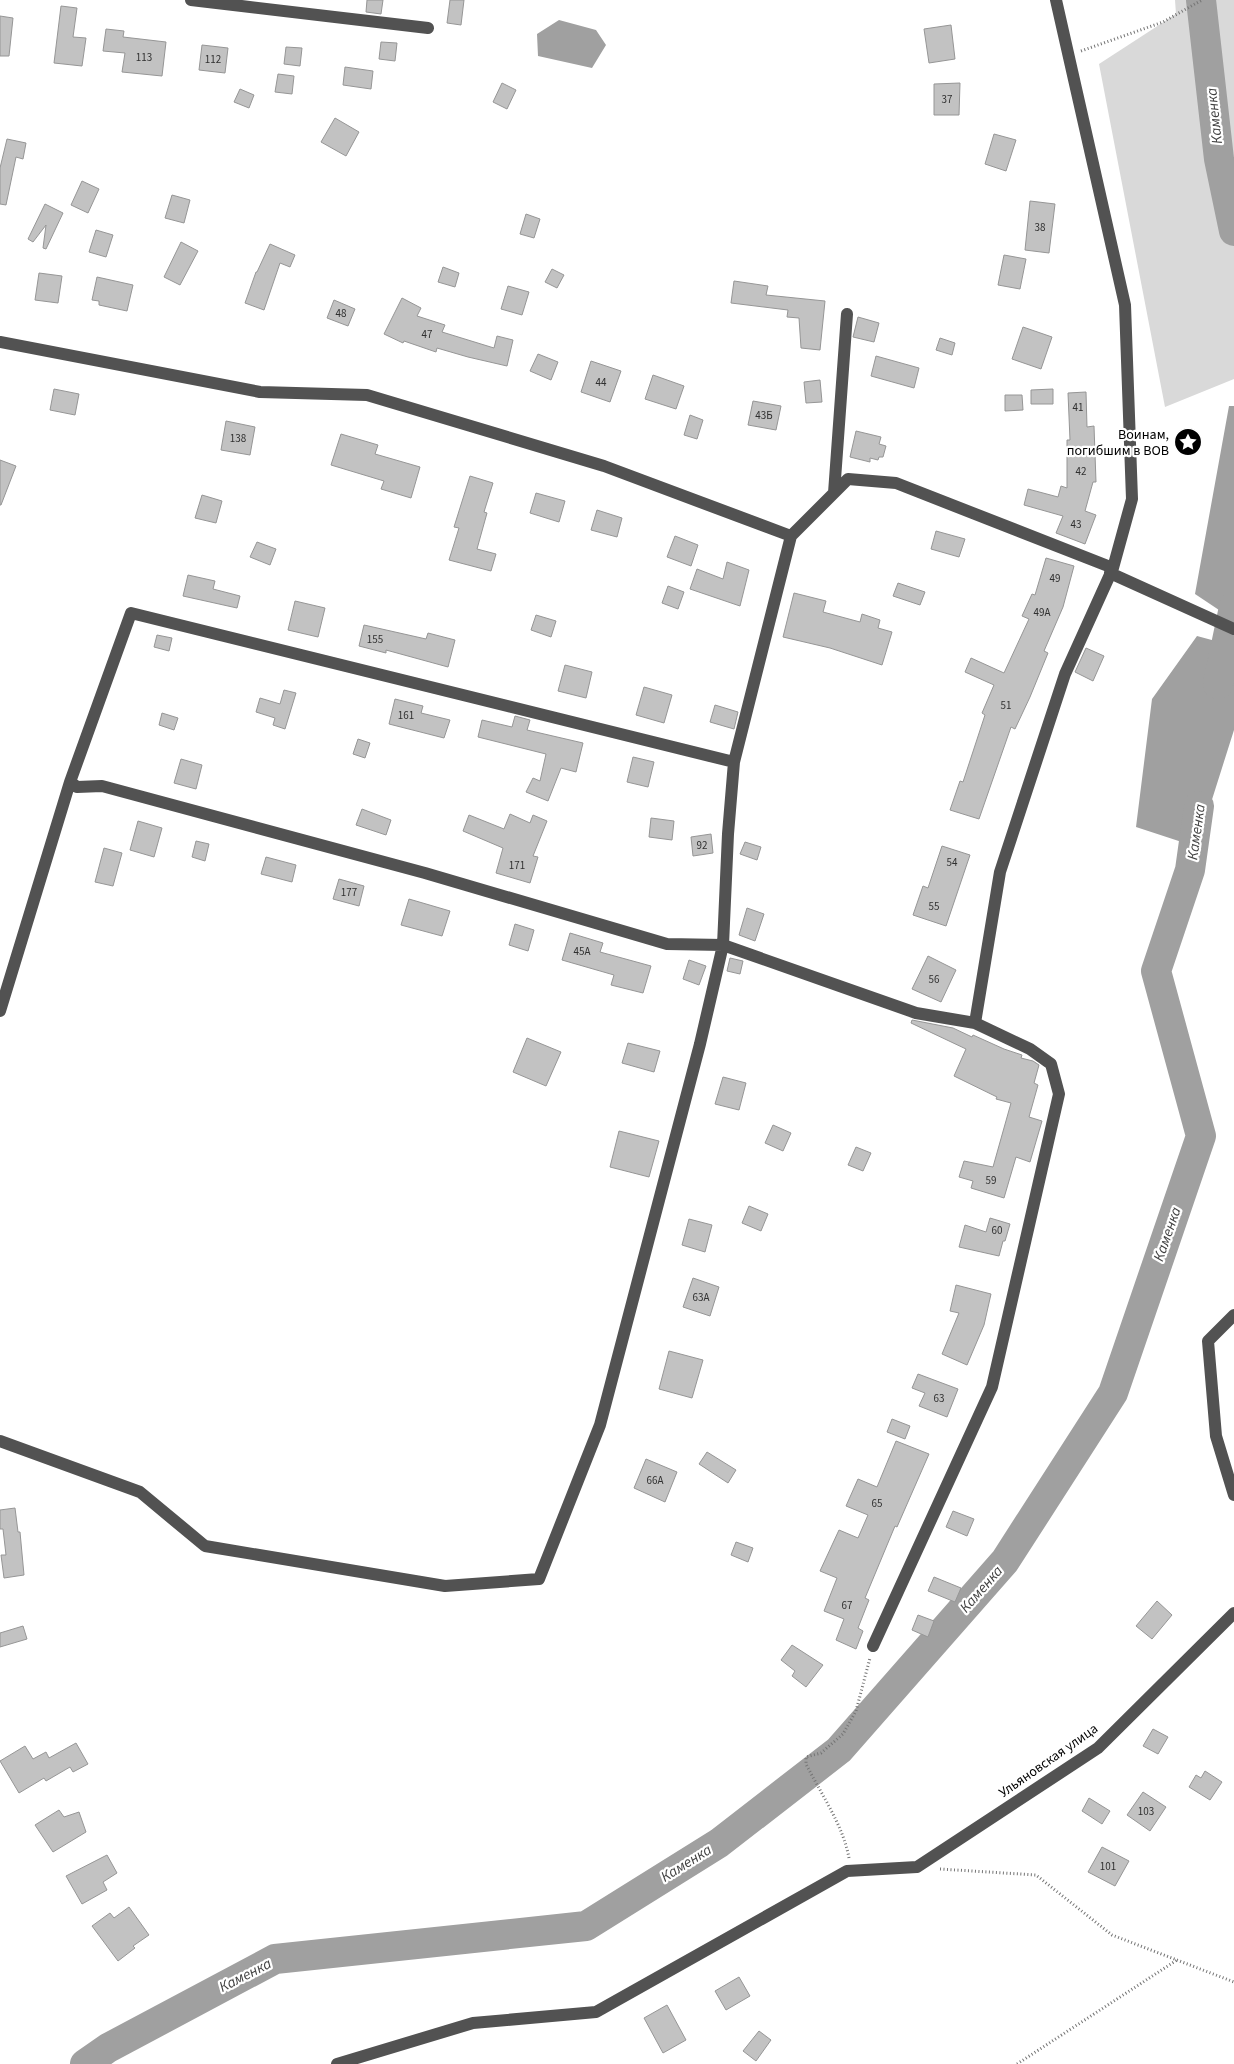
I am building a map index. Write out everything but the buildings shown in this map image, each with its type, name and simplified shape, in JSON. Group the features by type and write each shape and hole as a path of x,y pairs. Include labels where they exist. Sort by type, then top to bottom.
{"street":[{"path":"191,0 428,28"},
{"path":"975,1023 1000,872 1065,674 1112,571 1132,500 1124,305 1056,0"},
{"path":"834,493 847,314"},
{"path":"0,342 260,392 367,395 604,466 791,536"},
{"path":"0,1441 140,1492 205,1546 445,1586 539,1579 600,1425 700,1044 723,945 728,834 734,762 791,536 848,479 896,483 1112,571 1234,629"},
{"path":"0,1011 70,782 131,613 734,762"},
{"path":"70,782 77,787 102,786 416,870 667,944 723,945 916,1013 975,1023 1030,1049 1050,1064 1059,1094 992,1387 873,1646"},
{"path":"1234,1315 1208,1341 1216,1436 1234,1495"},
{"name":"Ульяновская улица","path":"917,1867 1098,1748 1234,1613"},
{"path":"337,2064 473,2023 596,2012 847,1870 917,1867"}],"path":[{"path":"1069,55 1163,22 1200,1"},
{"path":"847,1870 849,1861 847,1848 839,1828 807,1766 806,1757 821,1753 843,1734 856,1710 873,1646"},
{"path":"917,1867 1036,1875 1112,1934 1234,1982"},
{"path":"1017,2064 1177,1960"}],"shaded area":[{"path":"1175,0 1234,0 1234,379 1165,407 1099,64 1176,14"}],"water":[{"path":"559,20 596,30 606,45 592,68 538,56 537,34"},
{"path":"1229,406 1234,406 1234,620 1195,594"},
{"path":"1197,636 1234,646 1234,730 1197,847 1136,827 1152,699"}],"waterway":[{"name":"Каменка","path":"1201,0 1219,159 1234,231"},
{"name":"Каменка","path":"1218,684 1234,607"},
{"name":"Каменка","path":"85,2064 108,2048 275,1959 586,1926 719,1843 839,1750 1005,1561 1113,1393 1201,1136 1156,971 1190,870 1199,806"}],"place":[{"name":"Воинам, погибшим в ВОВ","path":"1188,442"}]}
